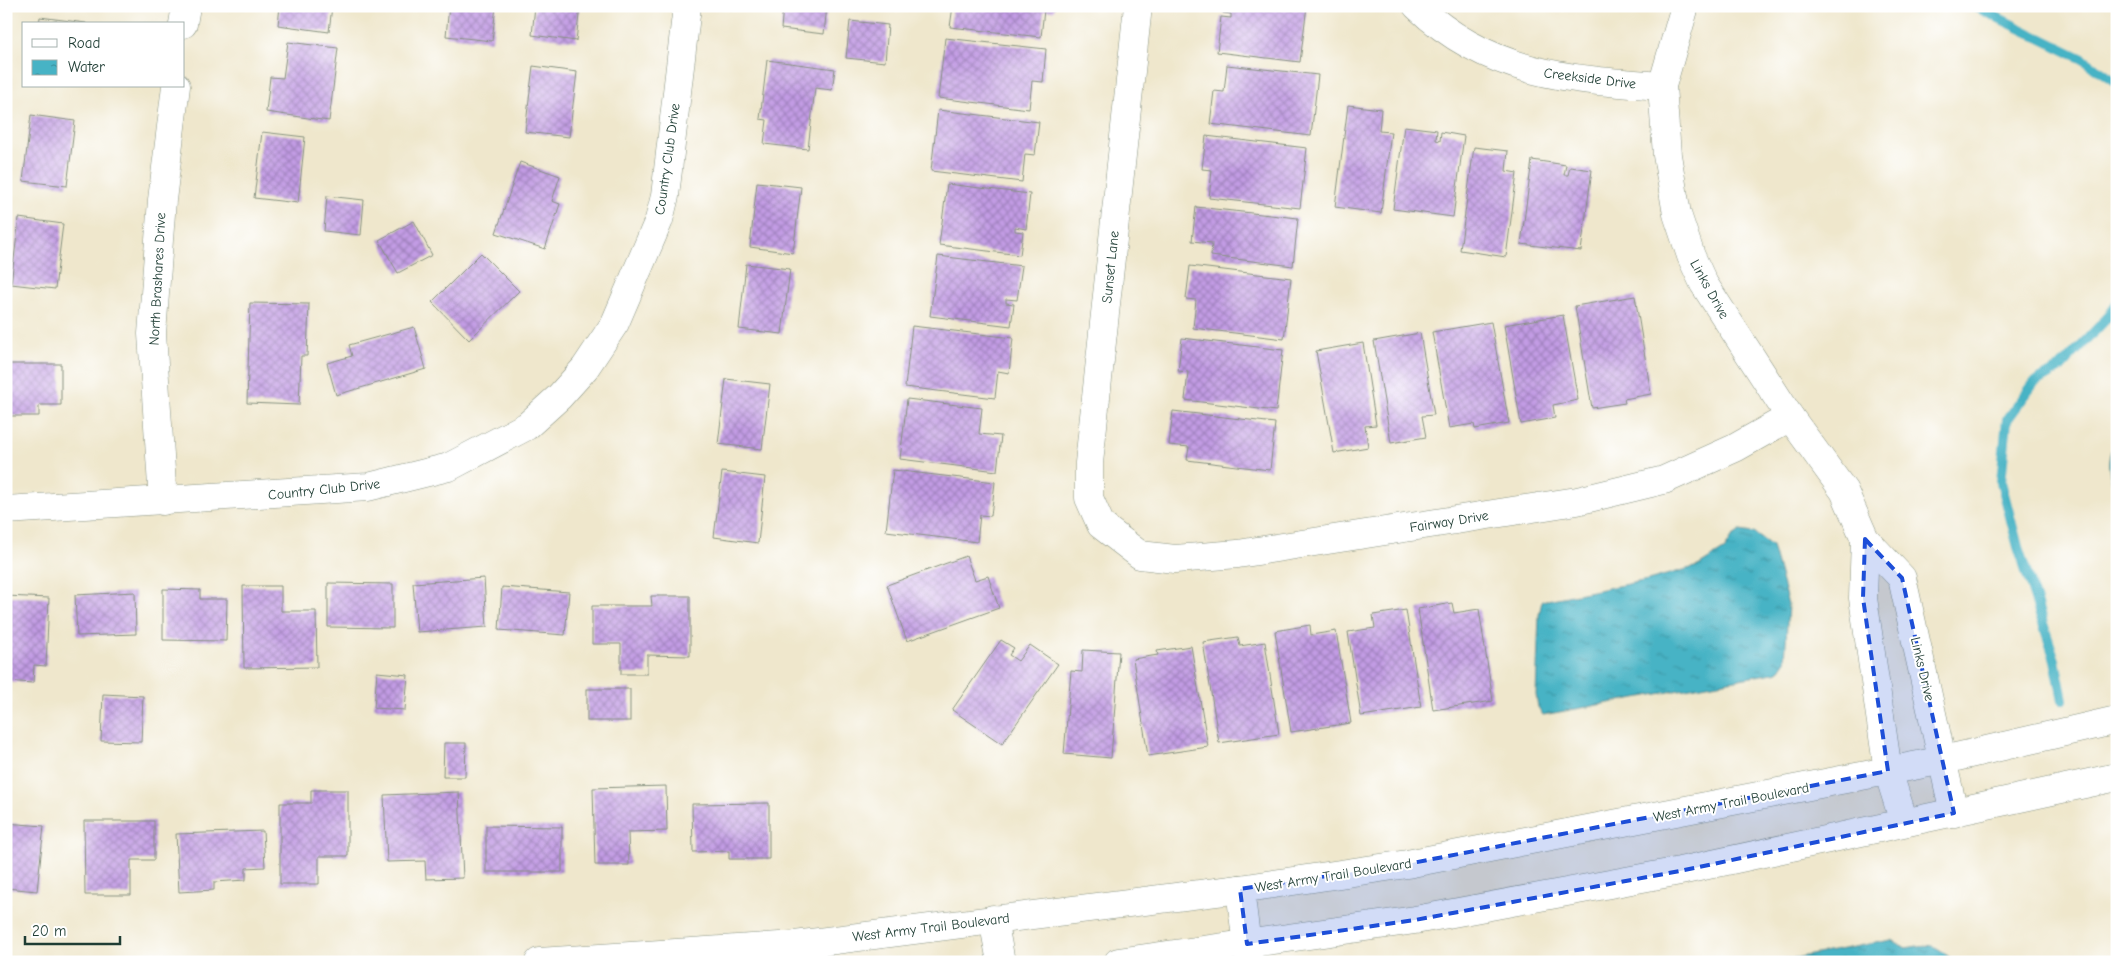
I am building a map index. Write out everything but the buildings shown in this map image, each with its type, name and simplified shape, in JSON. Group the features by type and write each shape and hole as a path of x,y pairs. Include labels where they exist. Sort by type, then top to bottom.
{"street":[{"path":"183,22 186,6"},
{"name":"Country Club Drive","path":"6,510 163,502 368,487 449,467 526,426 559,397 585,368 615,323 659,220 665,196 687,6"},
{"name":"Sunset Lane","path":"1101,525 1089,498 1089,463 1138,6"},
{"name":"Creekside Drive","path":"1417,6 1467,45 1509,64 1550,75 1593,81 1662,86"},
{"name":"Links Drive","path":"1685,6 1662,86 1667,155 1677,214 1691,256 1704,284 1790,417 1844,491 1865,539 1902,578 1954,812"},
{"name":"North Brashares Drive","path":"163,502 152,334 162,200 176,88"},
{"name":"Fairway Drive","path":"1101,525 1140,555 1176,559 1238,554 1577,501 1664,480 1735,448 1790,417"},
{"name":"Links Drive","path":"1865,539 1863,598 1888,771 1904,822"},
{"name":"West Army Trail Boulevard","path":"539,962 796,953 993,919 1240,888 1407,864 1943,760 2117,720"},
{"path":"1118,962 1248,953 1661,875 2117,777"},
{"path":"1240,888 1248,953"},
{"path":"993,919 1001,962"}],"highlighted area":[{"path":"1865,539 1902,578 1954,813 1680,871 1415,920 1247,944 1240,889 1407,864 1888,771 1863,598"}],"water":[{"path":"2117,437 2117,500 2110,475 2109,461"},
{"path":"1740,531 1754,533 1772,546 1788,604 1785,662 1778,672 1543,715 1538,707 1536,695 1539,615 1542,601 1648,580 1698,566 1725,549 1733,536"},
{"path":"1891,940 1906,948 1933,946 1955,962 1774,962"}],"waterway":[{"path":"1974,6 2083,59 2117,83"},
{"path":"2063,700 2055,660 2018,547 2001,482 2007,420 2034,383 2060,368 2109,316 2117,303"}]}
